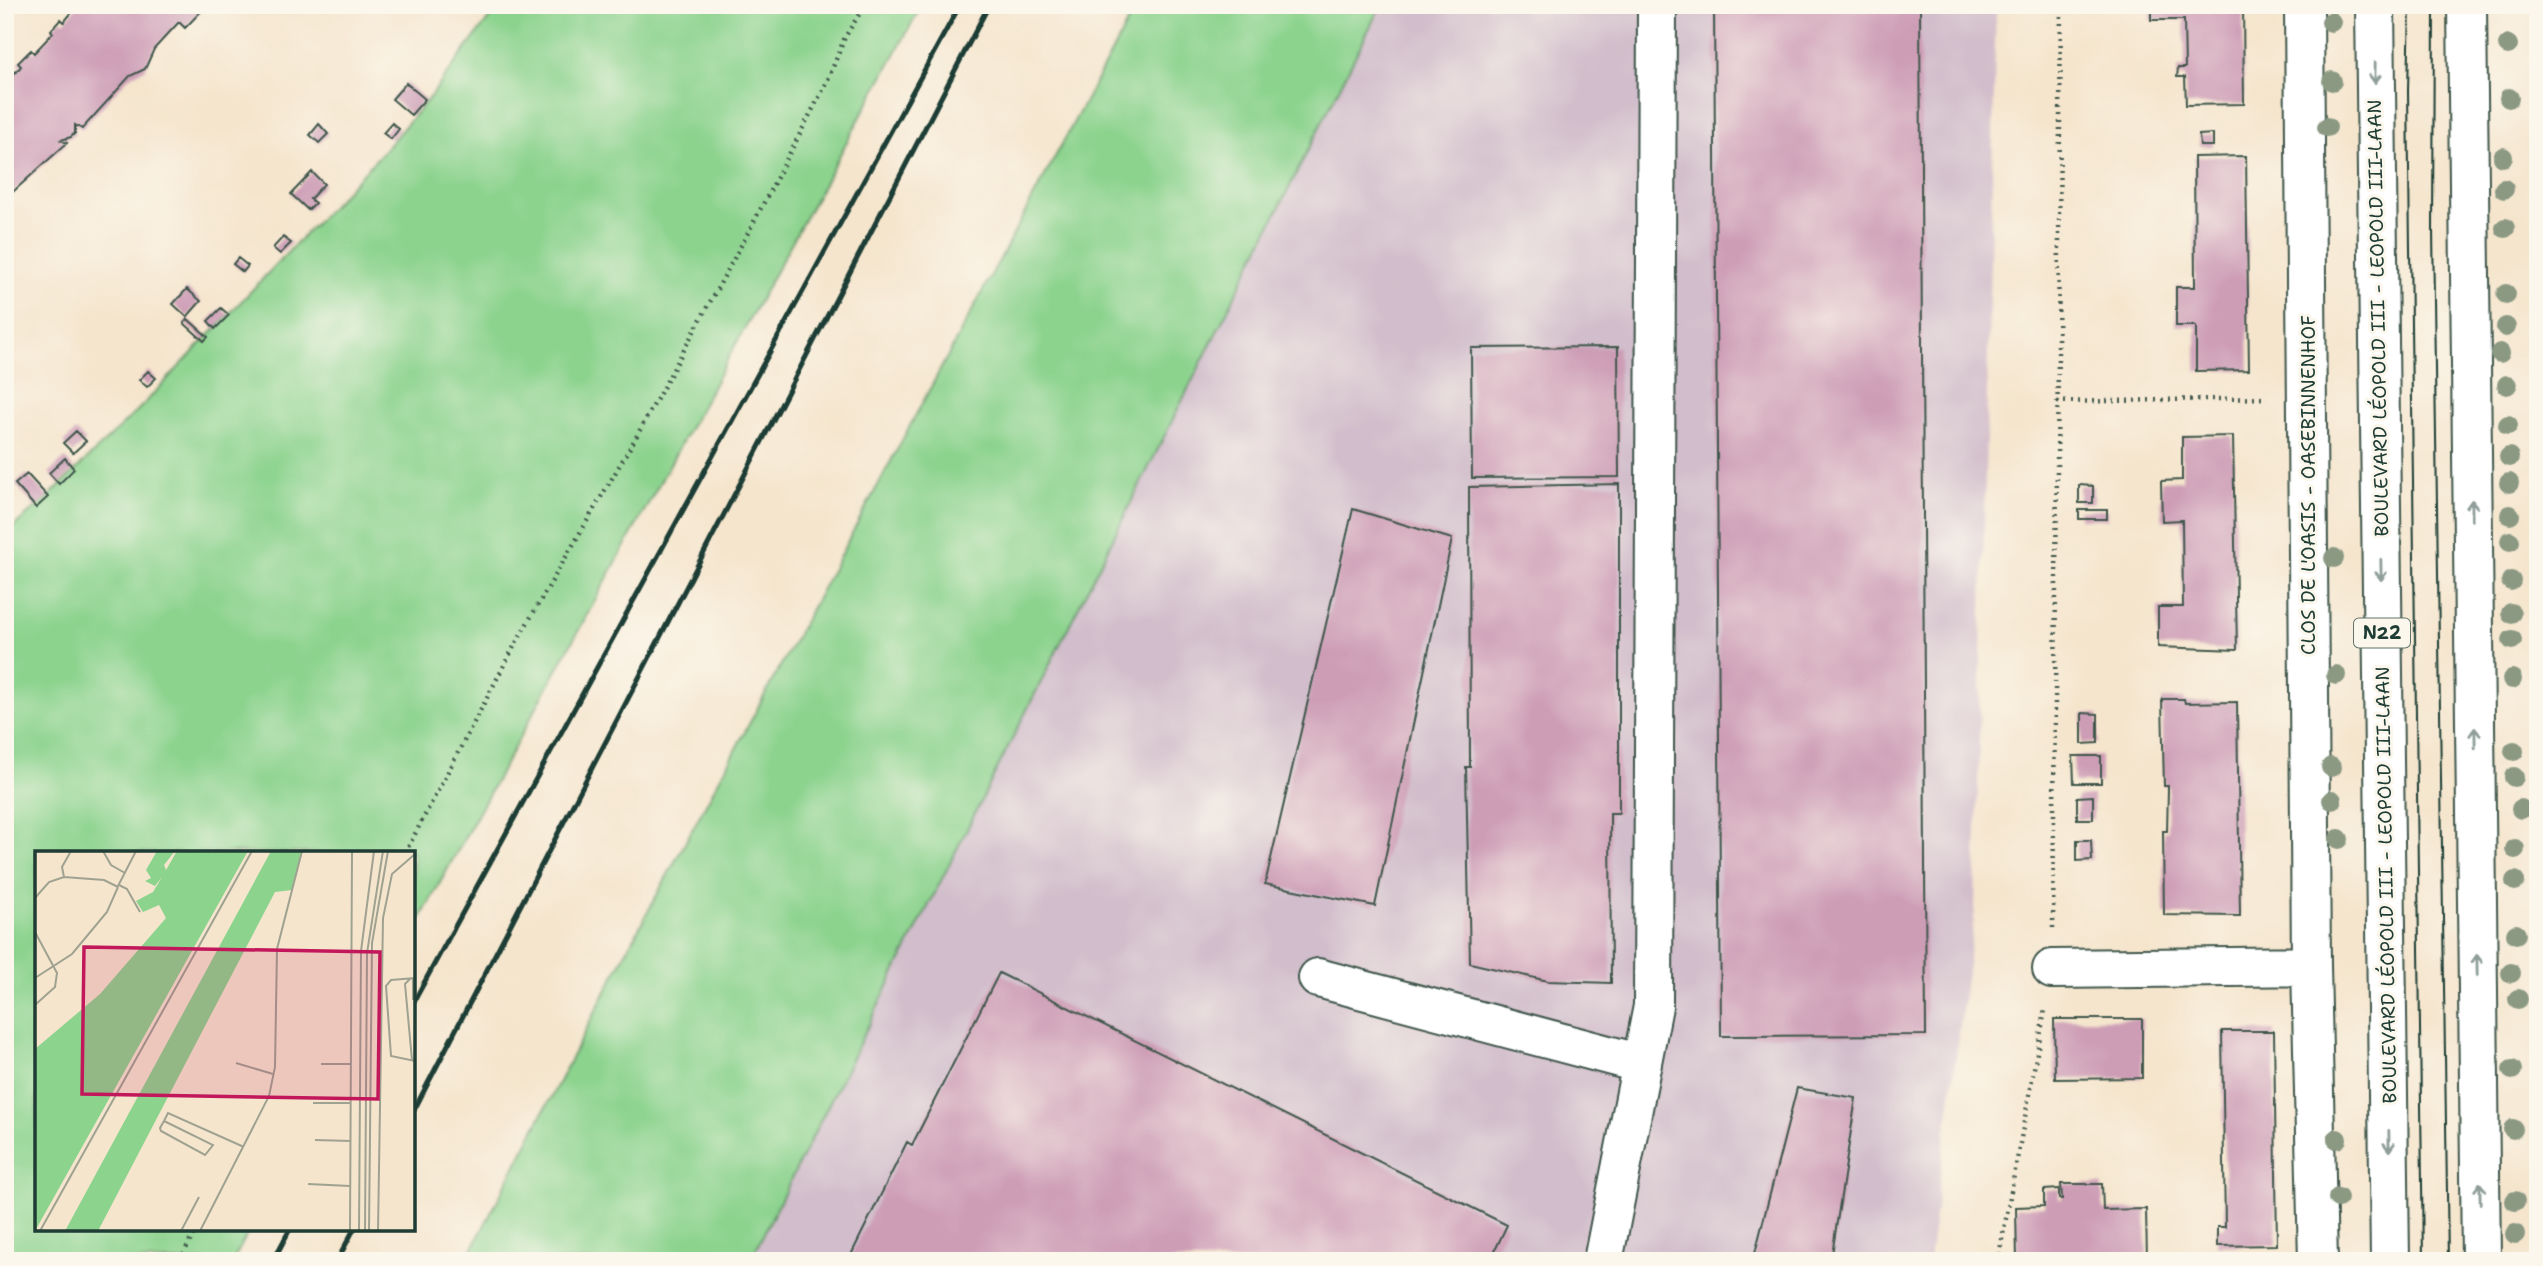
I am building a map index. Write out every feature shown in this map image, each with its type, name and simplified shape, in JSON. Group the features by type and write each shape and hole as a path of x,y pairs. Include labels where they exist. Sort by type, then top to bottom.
{"street":[{"path":"1604,1261 1653,1006 1657,5"},
{"name":"CLOS DE L'OASIS - OASEBINNENHOF","path":"2304,5 2311,966 2318,1261"},
{"name":"BOULEVARD LÉOPOLD III - LEOPOLD III-LAAN","path":"2375,5 2390,1261"},
{"path":"2467,5 2481,1261"},
{"path":"2052,969 2311,966"},
{"path":"1318,978 1642,1064"}],"path":[{"path":"406,851 518,639 635,439 749,231 827,82 845,37 864,5"},
{"path":"1998,1261 2052,969 2061,5"},
{"path":"2057,402 2307,398"},
{"path":"180,1261 195,1231"}],"shaded area":[{"path":"1381,5 1996,5 1975,910 1929,1261 750,1261"}],"green space":[{"path":"499,5 922,5 415,928 415,851 35,851 35,1231 249,1231 233,1261 5,1261 5,534 48,497 145,403 380,155 430,97"},
{"path":"1137,5 1381,5 750,1261 466,1261 631,943"}],"building":[{"path":"78,5 207,5 185,28 179,22 154,49 145,69 130,76 82,129 75,125 75,133 61,140 67,143 5,199 5,76 12,70 15,73 21,66 18,63 31,50 34,53 53,33 51,30 61,19 64,22"},
{"path":"1714,5 1920,5 1926,1035 1721,1036"},
{"path":"2151,5 2243,5 2244,104 2186,105 2185,77 2177,77 2178,68 2185,68 2184,20 2151,20"},
{"path":"406,83 425,99 411,115 392,99"},
{"path":"392,123 399,129 391,139 383,133"},
{"path":"319,124 328,134 319,143 310,135"},
{"path":"2213,134 2213,146 2200,146 2199,135"},
{"path":"2246,156 2249,370 2196,371 2196,326 2176,326 2176,287 2195,287 2194,157"},
{"path":"312,172 324,184 310,199 315,203 308,210 291,194"},
{"path":"283,237 291,243 280,254 273,248"},
{"path":"238,258 248,266 243,272 233,264"},
{"path":"187,289 201,301 187,317 173,304"},
{"path":"221,308 229,315 215,329 208,321"},
{"path":"188,319 208,337 204,341 184,323"},
{"path":"1618,347 1619,477 1472,478 1471,348"},
{"path":"148,371 156,378 147,387 139,380"},
{"path":"76,431 86,441 73,453 63,443"},
{"path":"2233,436 2237,650 2158,647 2158,607 2183,607 2182,520 2162,521 2161,481 2182,480 2182,437"},
{"path":"65,458 74,469 59,484 49,473"},
{"path":"27,474 48,497 36,508 15,484"},
{"path":"1619,484 1619,813 1610,813 1611,983 1548,981 1470,963 1466,767 1470,767 1469,487"},
{"path":"2079,485 2093,486 2093,503 2079,503"},
{"path":"1353,509 1452,539 1375,906 1265,884"},
{"path":"2079,510 2107,510 2107,519 2079,519"},
{"path":"2162,699 2184,699 2185,703 2237,702 2240,916 2164,915 2163,831 2167,831 2168,786 2164,786"},
{"path":"2082,713 2098,714 2098,743 2082,744"},
{"path":"2073,756 2101,756 2101,783 2074,783"},
{"path":"2093,796 2093,819 2077,819 2077,797"},
{"path":"2077,840 2091,840 2092,860 2077,861"},
{"path":"999,973 1507,1225 1490,1261 848,1261 907,1142 912,1145"},
{"path":"2054,1019 2142,1019 2142,1078 2055,1079"},
{"path":"2222,1031 2274,1031 2277,1245 2217,1246 2217,1227 2225,1227"},
{"path":"1797,1088 1856,1098 1831,1261 1753,1261"},
{"path":"2061,1184 2102,1184 2103,1210 2146,1209 2147,1260 2017,1261 2016,1207 2044,1206 2044,1190 2059,1189 2059,1199 2062,1199"}],"tram line":[{"path":"2410,5 2408,91 2423,1261"},
{"path":"2434,5 2433,230 2448,1261"}],"railway":[{"path":"415,999 960,5"},
{"path":"415,1108 989,5"},
{"path":"273,1261 289,1231"},
{"path":"337,1261 353,1231"}]}
